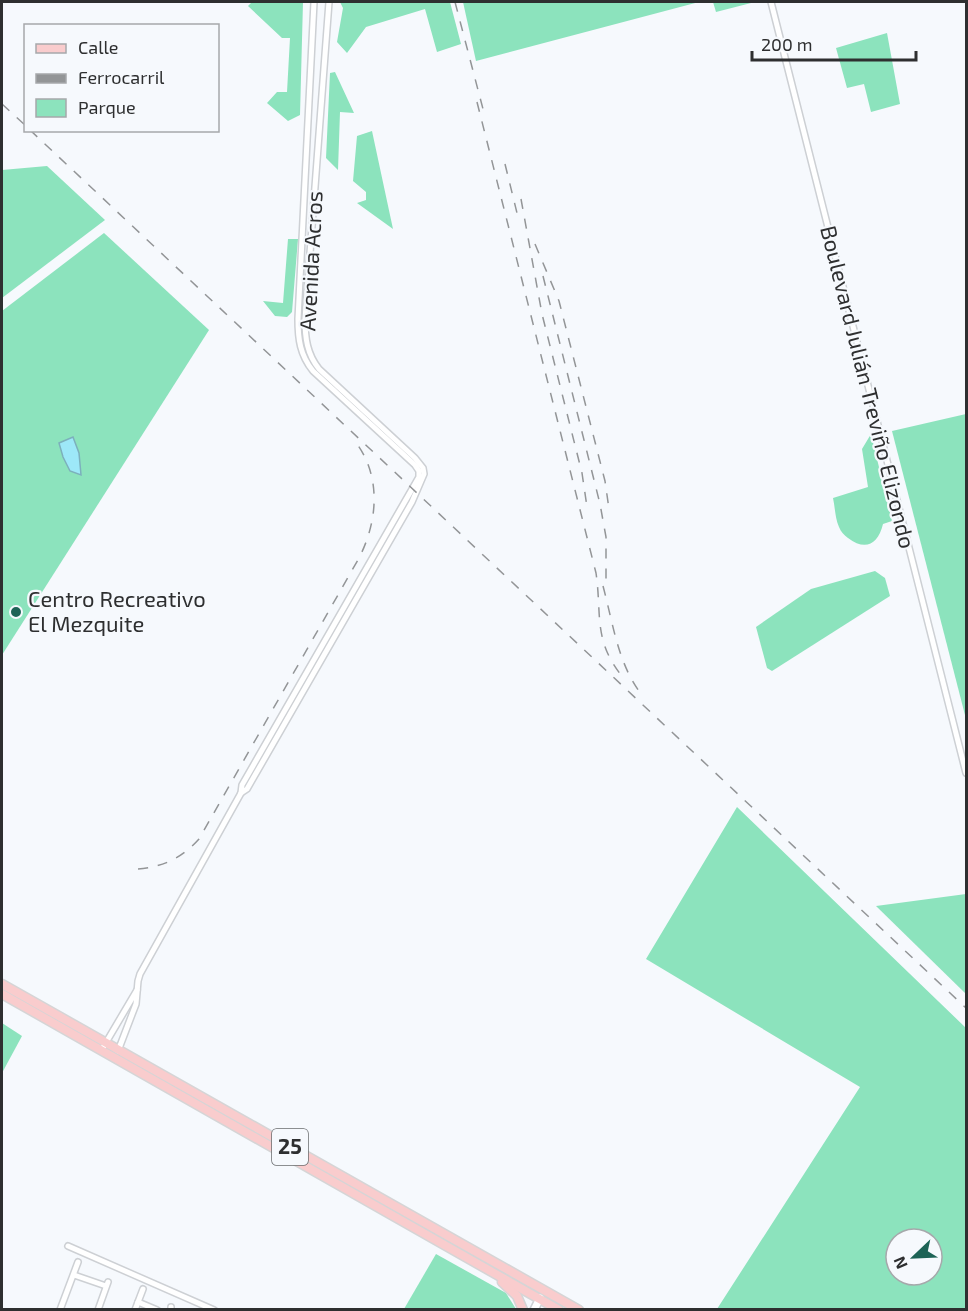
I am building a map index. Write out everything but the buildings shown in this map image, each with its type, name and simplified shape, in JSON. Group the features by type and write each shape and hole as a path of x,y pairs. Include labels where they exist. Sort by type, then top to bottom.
{"main road":[{"name":"25","path":"2,984 579,1310"},
{"name":"25","path":"2,994 487,1267 548,1306"},
{"path":"487,1267 517,1296 523,1310"}],"street":[{"name":"Avenida Acros","path":"137,990 139,978 153,949 241,793 242,785 367,575 412,496 422,472 420,462 313,371 306,363 300,346 298,320 314,2"},
{"name":"Avenida Acros","path":"329,2 305,319 306,343 313,362 319,369 384,432"},
{"name":"Boulevard Julián Treviño Elizondo","path":"771,2 966,773"},
{"path":"312,38 327,39"},
{"path":"311,69 324,70"},
{"path":"101,1051 137,990"},
{"path":"115,1059 137,1000 137,990"},
{"path":"120,1017 129,1022"},
{"path":"68,1246 214,1310"},
{"path":"60,1310 78,1262"},
{"path":"74,1275 107,1284 99,1310"},
{"path":"135,1310 143,1289"},
{"path":"138,1302 157,1310"},
{"path":"534,1310 548,1306"}],"green space":[{"path":"252,2 303,2 300,115 288,121 267,103 277,92 287,92 290,38 282,38 248,6"},
{"path":"340,2 450,2 461,44 437,52 425,9 366,27 347,53 337,42 343,8"},
{"path":"463,2 699,2 476,61"},
{"path":"713,2 755,2 716,12"},
{"path":"887,33 900,104 871,112 864,84 847,88 836,48"},
{"path":"335,72 354,113 340,112 338,170 326,158 330,73"},
{"path":"372,131 393,229 357,203 366,200 366,192 353,181 357,136"},
{"path":"47,166 105,220 2,298 2,170"},
{"path":"104,233 209,330 2,655 2,311"},
{"path":"288,239 298,239 292,312 287,317 275,316 263,301 283,303"},
{"path":"966,414 966,719 892,431"},
{"path":"871,434 892,521 883,524 878,537 865,545 854,542 842,532 833,498 868,487 862,449"},
{"path":"875,571 885,578 890,596 772,671 767,668 756,627 811,589"},
{"path":"737,807 966,1028 966,1309 717,1309 860,1087 646,959"},
{"path":"966,894 966,994 876,906"},
{"path":"2,1023 22,1036 2,1073"},
{"path":"436,1254 506,1293 516,1309 404,1309"}],"water":[{"path":"73,437 79,453 81,475 70,471 59,443"}],"railway":[{"path":"455,2 483,109"},
{"path":"477,102 596,573 602,638 612,662 621,675"},
{"path":"2,104 24,124"},
{"path":"32,132 966,1008"},
{"path":"505,164 517,213"},
{"path":"521,199 542,314 582,473 587,507"},
{"path":"535,244 559,301 605,481 609,509"},
{"path":"543,276 600,504 606,537 606,586"},
{"path":"138,869 172,860 199,839 359,558 370,529 374,498 369,468 354,440"},
{"path":"603,586 613,629 627,671 642,695"}],"place":[{"name":"Centro Recreativo El Mezquite","path":"16,612"}]}
